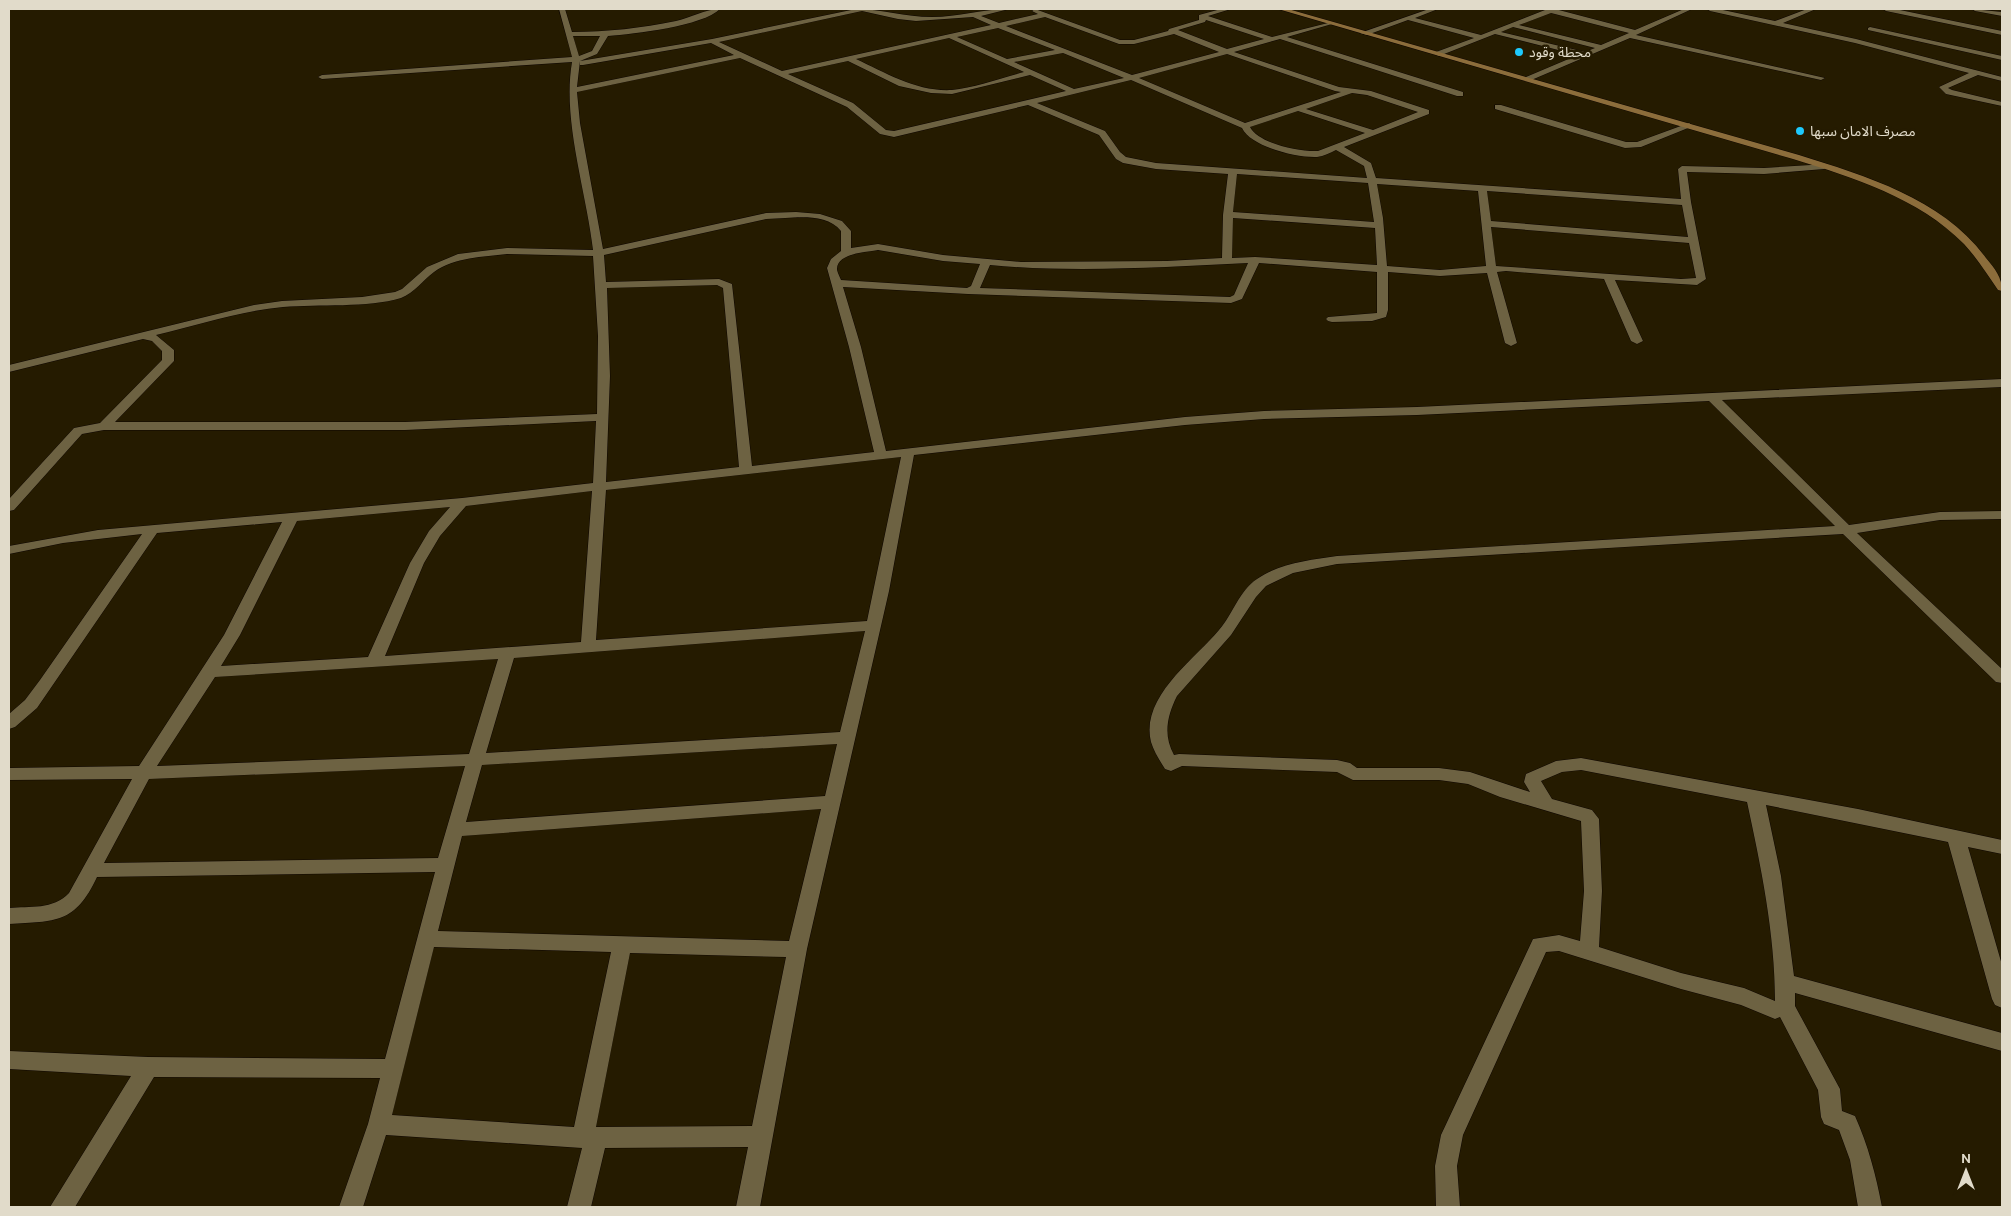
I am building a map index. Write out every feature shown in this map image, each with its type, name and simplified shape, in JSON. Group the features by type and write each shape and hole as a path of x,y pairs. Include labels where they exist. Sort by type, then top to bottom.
{"street":[{"path":"562,9 575,62 574,90 578,135 600,253 602,285 603,417 592,618 588,646"},
{"path":"569,34 606,34 698,18 717,9"},
{"path":"322,77 575,62 712,41 862,9 900,19 946,20 1006,9"},
{"path":"1029,9 1119,42 1134,42 1174,32 1226,52 1338,88 1368,93 1427,112 1319,154 1311,155 1252,137 1245,126"},
{"path":"1201,16 1228,9"},
{"path":"1281,9 1529,79 1824,166 1877,186 1931,214 1964,238 1977,251 2002,288"},
{"path":"1364,32 1435,9"},
{"path":"1529,79 1689,9"},
{"path":"1710,9 1846,39 2002,79"},
{"path":"1776,23 1813,9"},
{"path":"1886,9 1911,11 2002,33"},
{"path":"1975,9 2002,15"},
{"path":"1438,54 1550,10 1631,33 1821,78"},
{"path":"1893,19 1911,11"},
{"path":"780,74 1044,14"},
{"path":"1979,28 2002,15"},
{"path":"975,16 1132,78 1245,126 1352,91"},
{"path":"1174,32 1171,30 1203,20 1201,16"},
{"path":"1201,16 1271,39"},
{"path":"1407,18 1480,37"},
{"path":"1846,39 1885,22"},
{"path":"712,41 740,56 850,105 861,116 888,134 900,134 1132,78 1330,23"},
{"path":"1512,25 1601,47"},
{"path":"1959,30 1968,26"},
{"path":"1870,29 2002,60"},
{"path":"1494,32 1585,54"},
{"path":"575,62 594,54 600,47 601,40 606,34"},
{"path":"950,36 1074,92"},
{"path":"1280,37 1460,94"},
{"path":"1933,43 1942,39"},
{"path":"1009,61 1063,50"},
{"path":"574,90 740,56"},
{"path":"848,58 909,87 937,92 952,92 1032,73"},
{"path":"2002,60 1943,87 1949,92 2002,104"},
{"path":"1031,102 1102,133 1110,140 1119,157 1128,161 1156,166 1686,202"},
{"path":"1498,107 1625,145 1638,145 1689,126"},
{"path":"1298,108 1374,133"},
{"path":"1332,320 1372,318 1382,315 1383,269 1372,180 1368,165 1337,147"},
{"path":"882,456 832,268 833,263 846,252 878,247 943,258 1021,265 1158,264 1256,260 1440,273 1491,268 1697,282 1701,278 1686,202 1682,169 1764,171 1824,166"},
{"path":"1227,260 1228,215 1233,171"},
{"path":"1482,188 1491,268 1511,343"},
{"path":"9,368 254,308 282,304 362,300 398,295 406,291 431,269 458,257 507,251 600,253 766,216 790,214 814,215 844,227 846,231 846,252"},
{"path":"1228,215 1378,225"},
{"path":"1486,224 1693,240"},
{"path":"837,284 972,291 1231,300 1238,297 1256,260"},
{"path":"972,291 986,262"},
{"path":"1608,276 1637,341"},
{"path":"602,285 719,282 728,286 746,470"},
{"path":"104,426 168,361 168,350 156,339 144,335"},
{"path":"9,550 63,539 153,529 462,502 1185,421 1254,416 1418,411 2002,383"},
{"path":"1711,396 1846,530 2002,678"},
{"path":"9,507 78,431 104,426 404,426 603,417"},
{"path":"748,1207 797,949 874,625 908,452"},
{"path":"374,662 417,563 434,534 462,502"},
{"path":"1590,952 1593,891 1590,819 1586,815 1506,792 1481,781 1439,774 1353,774 1344,767 1337,766 1179,760 1171,765 1159,738 1158,725 1170,693 1226,632 1249,596 1260,584 1286,571 1337,560 1846,530 1940,516 2002,515"},
{"path":"9,916 45,913 64,908 74,901 143,774 232,635 292,516"},
{"path":"9,723 31,704 46,684 153,529"},
{"path":"210,672 508,653 874,625"},
{"path":"351,1207 379,1124 455,830 508,653"},
{"path":"9,774 143,774 475,760 847,738"},
{"path":"1545,804 1544,797 1534,785 1532,778 1548,770 1576,764 1858,816 2002,847"},
{"path":"1755,797 1772,876 1785,982 1785,1007 1829,1089 1832,1116 1847,1123 1855,1142 1870,1207"},
{"path":"455,830 832,802"},
{"path":"1956,837 2002,1000"},
{"path":"90,870 446,864"},
{"path":"427,938 797,949"},
{"path":"1448,1207 1446,1166 1452,1134 1540,945 1559,943 1681,981 1744,997 1775,1010 1782,1010 1785,1007"},
{"path":"579,1207 622,944"},
{"path":"1785,982 2002,1042"},
{"path":"9,1060 148,1067 392,1069"},
{"path":"62,1207 148,1067"},
{"path":"379,1124 590,1138 761,1136"}],"place":[{"name":"محطة وقود","path":"1519,52"},
{"name":"مصرف الامان سبها","path":"1800,131"}]}
